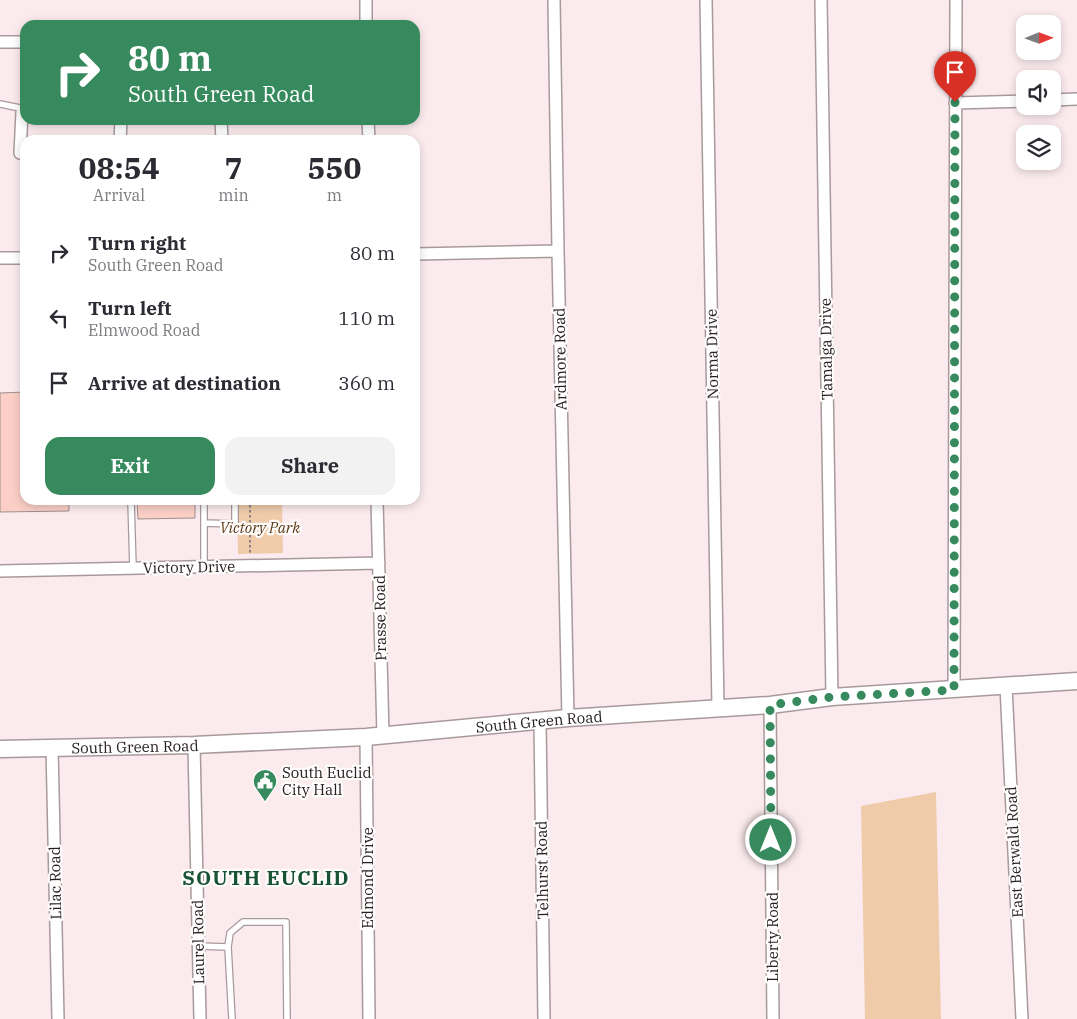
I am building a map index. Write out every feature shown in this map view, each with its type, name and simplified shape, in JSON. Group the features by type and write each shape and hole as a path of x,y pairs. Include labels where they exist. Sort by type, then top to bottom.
{"main road":[{"name":"South Green Road","path":"0,749 194,745 366,737 568,718 770,705 832,697 1077,681"}],"street":[{"path":"366,0 366,20"},
{"name":"Ardmore Road","path":"554,0 568,718"},
{"name":"Norma Drive","path":"706,0 718,708"},
{"name":"Tamalga Drive","path":"821,0 832,697"},
{"path":"954,690 956,0"},
{"path":"0,42 20,42"},
{"path":"1061,100 1077,99"},
{"path":"955,102 1016,101"},
{"path":"420,254 558,251"},
{"path":"0,258 20,258"},
{"name":"Prasse Road","path":"377,505 383,735"},
{"name":"Victory Drive","path":"0,571 379,563"},
{"name":"East Berwald Road","path":"1006,686 1022,1019"},
{"name":"Liberty Road","path":"770,705 772,1019"},
{"name":"Telhurst Road","path":"540,721 544,1019"},
{"name":"Edmond Drive","path":"366,737 369,1019"},
{"name":"Laurel Road","path":"194,745 200,1019"},
{"name":"Lilac Road","path":"52,748 58,1019"}],"lane":[{"path":"0,104 20,108"},
{"path":"131,505 133,568"},
{"path":"204,505 204,567"},
{"path":"204,523 235,524 235,505"},
{"path":"232,1019 228,947 230,933 242,922 286,922 287,1019"},
{"path":"198,946 228,947"}],"path":[{"path":"250,505 250,554"}],"green space":[{"name":"Victory Park","path":"237,505 282,505 283,553 238,554"},
{"path":"936,792 941,1019 865,1019 861,806"}],"building":[{"path":"20,392 20,505 69,505 69,511 0,512 0,393"},
{"path":"137,505 195,505 195,518 138,519"}],"place":[{"name":"South Euclid City Hall","path":"265,802"}],"district":[{"name":"SOUTH EUCLID","path":"266,877"}],"route":[{"path":"771,840 770,705 832,697 954,690 955,102"}]}
